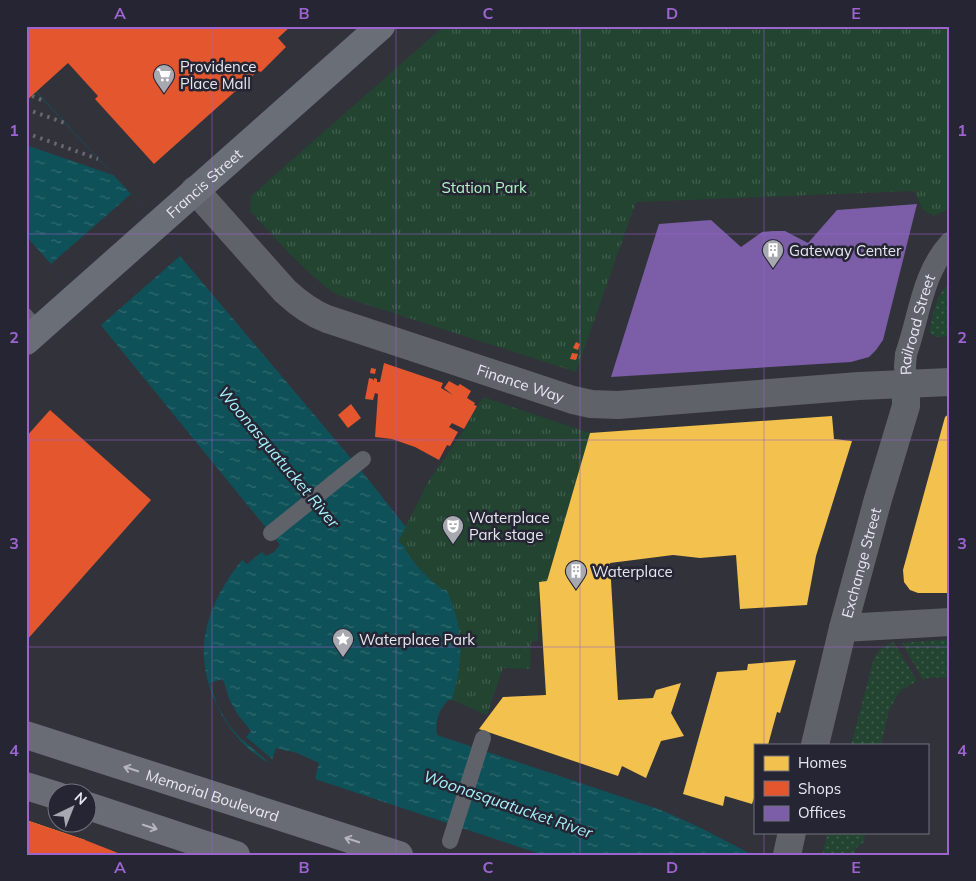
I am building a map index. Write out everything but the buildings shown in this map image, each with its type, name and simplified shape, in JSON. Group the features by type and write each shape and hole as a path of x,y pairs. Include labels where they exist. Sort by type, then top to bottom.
{"main road":[{"name":"Francis Street","path":"31,327 77,296 381,26"},
{"name":"Memorial Boulevard","path":"26,735 399,855"},
{"path":"26,786 48,793"},
{"path":"98,809 236,855"}],"street":[{"name":"Finance Way","path":"195,190 285,291 313,313 573,400 591,404 618,405 906,383 950,382"},
{"name":"Railroad Street","path":"906,383 904,366 906,354 926,289 940,253 950,243"},
{"name":"Exchange Street","path":"815,744 843,628 878,499 906,406 906,383"},
{"path":"271,533 363,459"},
{"path":"843,628 950,622"},
{"path":"450,841 483,738"},
{"path":"786,855 791,834"}],"green space":[{"name":"Station Park","path":"444,26 950,26 950,209 934,216 923,210 914,191 636,202 576,372 337,295 302,266 250,211 251,196"},
{"path":"950,285 950,334 936,337 929,332 933,312 941,293"},
{"name":"Waterplace Park","path":"483,397 590,433 547,581 539,582 538,641 531,642 530,669 503,668 487,715 452,700 456,685 445,589 443,591 422,572 398,542 428,482 464,430"},
{"path":"950,639 950,677 923,680 902,643"},
{"path":"894,642 917,681 900,691 889,710 881,744 851,744 874,658 887,644"},
{"path":"827,834 865,834 864,842 856,848 854,855 822,855"}],"water":[{"name":"Woonasquatucket River","path":"26,80 131,194 180,256 360,469 406,527 398,542 406,547 405,549 409,555 427,576 443,590 446,589 459,630 460,657 459,671 452,700 448,700 440,712 437,720 437,735 661,810 753,855 543,855 315,779 319,763 297,753 276,748 271,764 243,743 221,714 213,697 204,663 205,634 216,600 242,560 247,564 262,552 266,556 274,552 280,545 51,264 26,236"}],"pier":[{"path":"36,92 113,175 26,145 26,101"},
{"path":"131,194 180,256 100,326 51,264"},
{"path":"223,679 229,699 238,715 251,731 246,737 273,760 271,764 242,740 229,725 217,705 210,683"}],"railway":[{"path":"32,96 44,101"},
{"path":"26,109 65,123"},
{"path":"26,133 98,159"}],"place":[{"name":"Providence Place Mall","path":"164,94"},
{"name":"Gateway Center","path":"773,269"},
{"name":"Waterplace Park stage","path":"453,545"},
{"name":"Waterplace","path":"576,590"},
{"name":"Waterplace Park","path":"343,658"}]}
